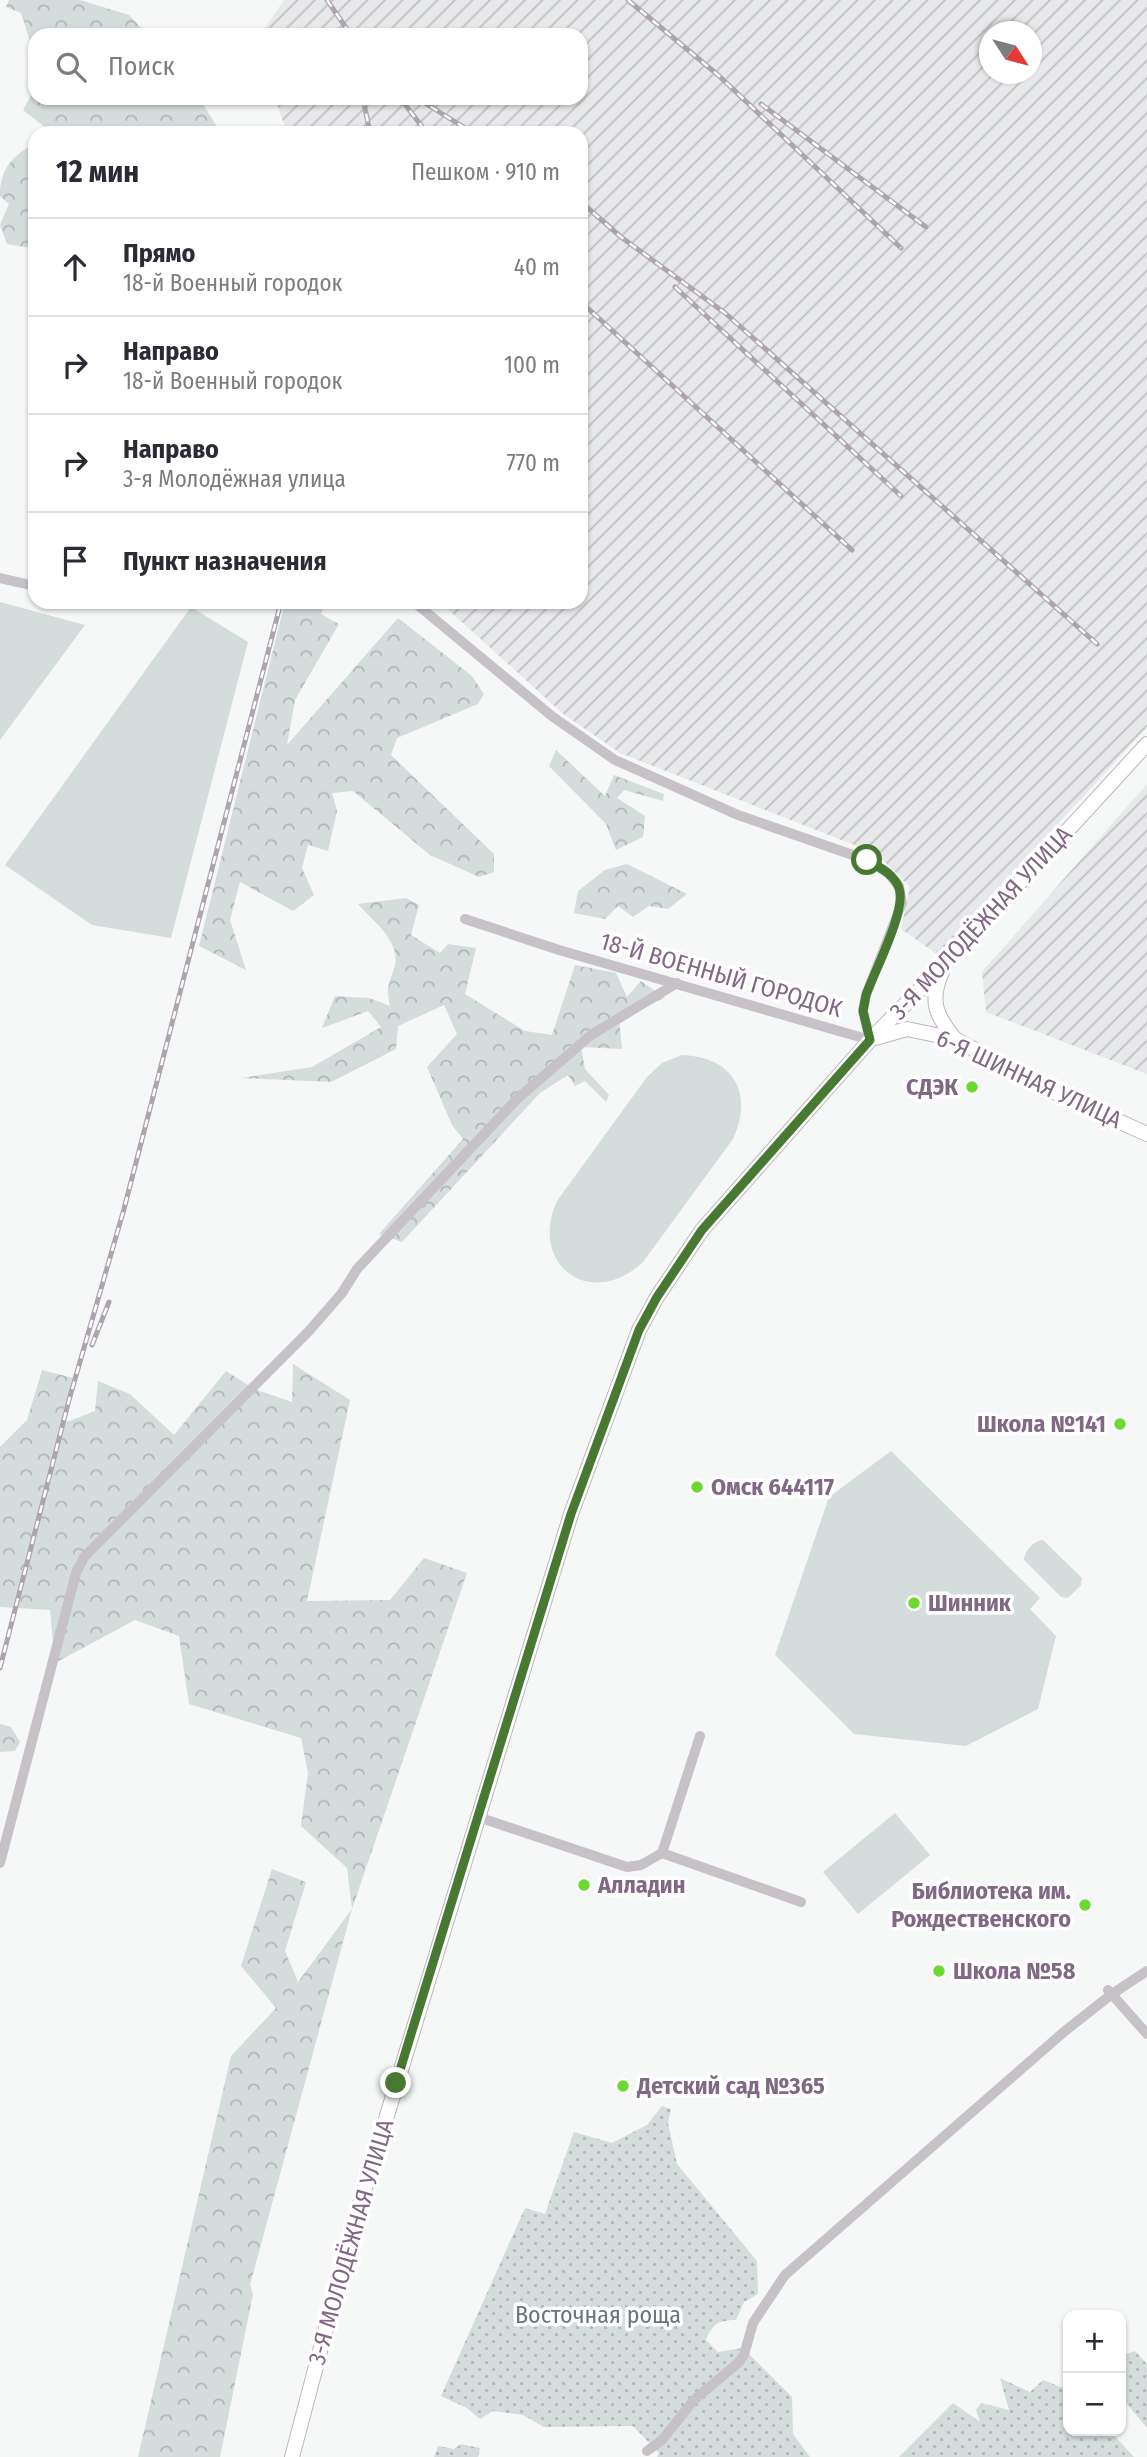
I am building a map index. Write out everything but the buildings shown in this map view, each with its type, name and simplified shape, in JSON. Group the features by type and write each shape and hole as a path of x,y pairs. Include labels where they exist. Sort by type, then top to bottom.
{"main road":[{"name":"3-Я МОЛОДЁЖНАЯ УЛИЦА","path":"292,2457 352,2230 571,1514 639,1330 657,1297 702,1230 870,1040 945,964 1147,744"},
{"path":"945,964 934,989 934,1009 955,1040"},
{"name":"6-Я ШИННАЯ УЛИЦА","path":"870,1040 907,1029 955,1040 1052,1091 1147,1133"}],"street":[{"path":"0,578 28,584"},
{"name":"18-Й ВОЕННЫЙ ГОРОДОК","path":"422,609 553,717 615,760 738,815 867,860 888,873 899,887 902,903 866,995 863,1011 870,1040"},
{"name":"18-Й ВОЕННЫЙ ГОРОДОК","path":"465,919 870,1040"},
{"path":"0,1863 76,1573 84,1557 309,1331 342,1293 358,1269 517,1099 591,1035 677,983"},
{"path":"478,1818 627,1867 641,1865 662,1853 700,1736"},
{"path":"662,1853 801,1902"},
{"path":"647,2451 662,2440 694,2400 738,2363 747,2345 753,2323 785,2275 1110,1992 1147,1971"},
{"path":"1110,1992 1147,2034"}],"shaded area":[{"path":"284,0 1147,0 1147,727 938,955 901,929 910,887 884,861 862,848 620,753 562,713 448,609 588,609 588,126 285,126 277,105 588,105 588,28 265,28"},
{"path":"1147,784 1147,1074 986,1012 982,972"}],"green space":[{"path":"9,0 80,0 129,15 141,28 28,28 28,35 21,13 6,7"},
{"path":"28,101 28,105 203,105 217,126 43,126 23,110"},
{"path":"28,148 28,248 7,244 0,225 9,204 0,196 2,180 7,167"},
{"path":"0,602 85,625 0,740"},
{"path":"190,609 194,609 248,642 171,938 92,925 5,865"},
{"path":"283,609 323,609 321,614 339,624 295,700 287,745 398,618 472,676 484,694 478,704 397,738 391,755 494,854 494,872 479,877 430,855 353,791 332,793 337,811 328,851 308,845 302,868 314,895 293,911 240,882 230,920 246,970 199,946"},
{"path":"556,750 605,796 614,775 664,794 663,801 624,790 617,798 645,816 643,837 616,850 606,824 549,766"},
{"path":"627,864 687,894 668,909 649,906 633,917 618,906 605,919 574,913 578,891 605,870"},
{"path":"406,898 419,905 411,935 440,953 448,944 476,948 465,994 525,1031 552,1035 575,965 616,973 627,997 641,981 665,998 619,1017 622,1049 581,1047 585,1069 609,1095 606,1102 585,1081 575,1086 568,1075 540,1093 402,1242 379,1234 463,1139 452,1125 427,1067 457,1034 444,1005 398,1026 396,1049 331,1082 241,1078 312,1067 381,1027 368,1011 322,1028 335,996 369,998 390,1006 388,991 396,959 394,950 379,926 358,904"},
{"path":"682,1055 714,1062 734,1080 740,1092 741,1106 733,1139 643,1262 623,1276 604,1282 585,1281 570,1274 558,1261 551,1244 550,1224 557,1201 647,1077 662,1063"},
{"path":"293,1364 350,1400 307,1601 390,1600 424,1558 467,1573 352,1909 347,1868 301,1826 308,1773 301,1738 189,1704 179,1636 135,1620 55,1663 50,1610 0,1607 0,1447 27,1420 42,1370 73,1378 63,1413 67,1422 95,1411 98,1381 130,1394 174,1435 226,1371 254,1389 292,1402"},
{"name":"Шинник","path":"891,1451 1040,1598 1030,1609 1056,1636 1038,1709 966,1746 854,1734 775,1655 829,1497"},
{"path":"1043,1540 1082,1578 1081,1585 1068,1598 1061,1597 1024,1560 1030,1547"},
{"path":"0,1724 11,1727 20,1742 15,1751 0,1752"},
{"path":"895,1813 930,1855 858,1914 823,1872"},
{"path":"272,1869 306,1882 285,1951 298,1982 352,1909 250,2285 253,2294 220,2457 138,2457 231,2056 276,2008 241,1966"},
{"name":"Восточная роща","path":"662,2106 671,2109 668,2123 677,2164 757,2261 758,2294 744,2302 736,2320 721,2322 711,2330 706,2340 718,2352 743,2348 792,2397 793,2434 810,2457 657,2457 659,2453 633,2426 544,2427 523,2415 493,2411 480,2419 467,2408 441,2396 525,2208 545,2214 574,2132 612,2143 647,2125"},
{"path":"1135,2351 1147,2364 1147,2428 1126,2403 1126,2354"},
{"path":"1000,2378 1030,2392 1043,2380 1063,2388 1063,2436 1115,2436 1134,2457 899,2457 953,2403 980,2422 976,2410 981,2403 1009,2410"},
{"path":"461,2444 480,2448 478,2457 434,2457 438,2446 454,2449"}],"railway":[{"path":"327,0 346,28"},
{"path":"628,0 718,75 901,248"},
{"path":"761,104 926,227"},
{"path":"364,105 369,126"},
{"path":"405,105 422,126"},
{"path":"428,105 462,126"},
{"path":"588,208 621,237 725,313 1097,644"},
{"path":"675,287 901,496"},
{"path":"588,308 852,550"},
{"path":"0,1668 69,1400 124,1209 279,609"},
{"path":"92,1345 109,1302"}],"place":[{"name":"СДЭК","path":"972,1087"},
{"name":"Школа №141","path":"1120,1424"},
{"name":"Омск 644117","path":"697,1487"},
{"name":"Шинник","path":"914,1603"},
{"name":"Алладин","path":"584,1885"},
{"name":"Библиотека им. Рождественского","path":"1085,1905"},
{"name":"Школа №58","path":"939,1971"},
{"name":"Детский сад №365","path":"623,2086"}],"route":[{"path":"396,2083 571,1514 639,1330 657,1297 702,1230 870,1040 863,1011 866,995 902,903 899,887 888,873 867,860"}]}
